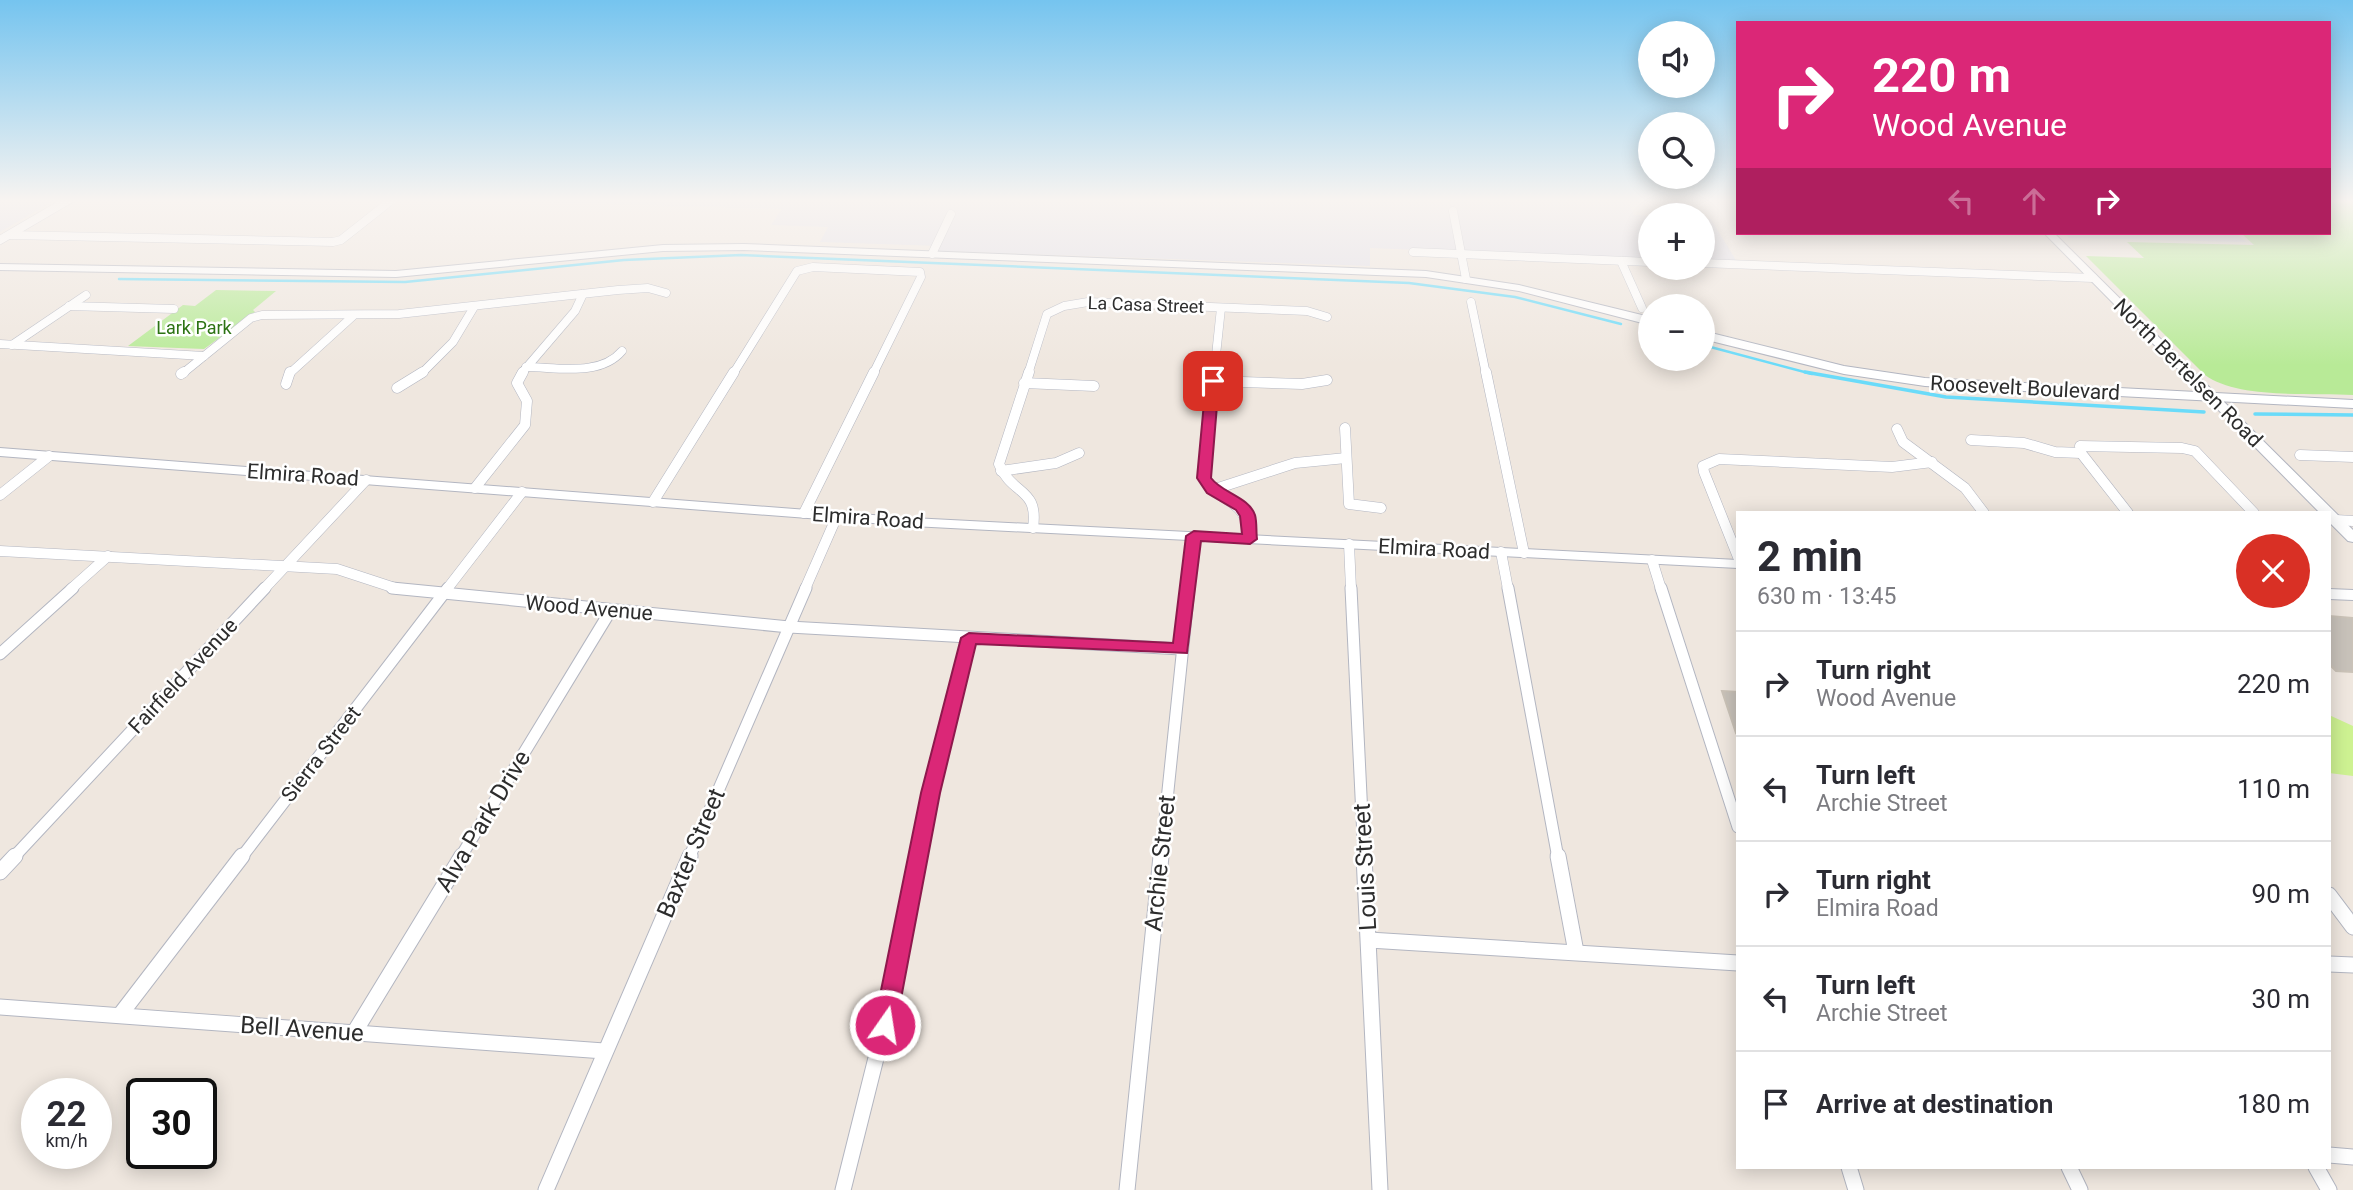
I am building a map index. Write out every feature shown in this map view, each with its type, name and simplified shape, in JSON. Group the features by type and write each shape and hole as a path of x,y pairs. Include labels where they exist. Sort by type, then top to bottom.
{"main road":[{"path":"0,267 396,274 596,255"},
{"path":"945,255 1385,272 1466,279 1563,298 1638,318"},
{"name":"Roosevelt Boulevard","path":"1715,338 1844,370 1925,382 2353,404"}],"street":[{"path":"1462,255 1466,279"},
{"path":"1474,255 1638,262"},
{"name":"North Bertelsen Road","path":"2070,255 2326,511"},
{"path":"1621,261 1638,299"},
{"path":"1715,264 2093,278"},
{"path":"653,502 796,273 803,268 920,272 920,277 804,513"},
{"path":"181,374 256,316 353,316 474,307 633,289 666,293"},
{"path":"475,488 525,425 527,401 517,383 526,367 575,311 583,294"},
{"path":"12,345 86,295"},
{"name":"La Casa Street","path":"1001,471 1000,457 1047,314 1064,306 1088,302 1307,312 1327,317"},
{"path":"1472,302 1524,553"},
{"path":"69,306 174,309"},
{"path":"397,388 417,377 461,332 474,307"},
{"path":"1221,308 1203,471 1212,490 1241,507 1248,515 1250,539"},
{"path":"286,384 290,372 353,316"},
{"path":"0,344 204,356"},
{"path":"526,367 597,368 613,362 622,351"},
{"path":"1213,381 1302,384 1327,380"},
{"path":"1024,383 1094,386"},
{"path":"1345,428 1349,504 1381,508"},
{"path":"1897,429 1903,442 1965,488 1982,511"},
{"path":"1971,440 2024,443 2054,452 2081,453"},
{"path":"2126,511 2079,447 2087,444 2182,448 2195,451 2252,511"},
{"name":"Elmira Road","path":"0,452 837,516 1736,564"},
{"path":"1033,528 1036,514 1032,500 1009,484 1001,471 1056,463 1079,453"},
{"path":"2300,455 2353,457"},
{"path":"0,495 49,456"},
{"path":"1212,490 1281,466 1322,457 1346,458"},
{"path":"1736,552 1704,472 1703,466 1707,462 1719,459 1892,467 1932,462"},
{"name":"Fairfield Avenue","path":"0,872 366,480"},
{"name":"Sierra Street","path":"120,1015 522,492"},
{"name":"Baxter Street","path":"546,1190 837,516"},
{"path":"2331,516 2353,521"},
{"name":"North Bertelsen Road","path":"2331,516 2353,538"},
{"name":"Archie Street","path":"1127,1190 1194,536"},
{"name":"Louis Street","path":"1349,544 1380,1190"},
{"name":"Wood Avenue","path":"0,551 337,569 399,590 789,627 1181,649"},
{"path":"1501,552 1576,952"},
{"path":"0,654 108,556"},
{"path":"1652,560 1735,812"},
{"path":"2331,594 2353,595"},
{"name":"Alva Park Drive","path":"354,1033 611,610"},
{"path":"843,1190 890,1002 930,793 969,638"},
{"path":"2331,898 2353,927"},
{"path":"1369,940 1736,963"},
{"path":"2331,964 2353,965"},
{"name":"Bell Avenue","path":"0,1007 604,1051"},
{"path":"2331,1155 2353,1157"},
{"path":"1850,1169 1856,1190"},
{"path":"2070,1169 2080,1190"},
{"path":"2317,1169 2329,1190"}],"shaded area":[{"path":"1041,255 1370,255 1370,266"},
{"path":"1536,255 1638,255 1638,259"},
{"path":"1715,255 1732,255 1737,262 1715,261"}],"green space":[{"path":"2140,255 2353,255 2353,395 2255,391 2219,383 2205,375 2086,256 2144,258"},
{"name":"Lark Park","path":"216,290 276,291 253,310 255,312 204,349 128,346 183,305 195,306"},
{"path":"2331,716 2353,726 2353,776 2331,773"}],"building":[{"path":"2331,616 2353,618 2353,672 2336,671 2331,666"},
{"path":"1722,691 1736,692 1736,733"}],"waterway":[{"path":"119,279 405,282 624,260 741,255 1409,283 1515,297 1621,324"},
{"path":"1715,348 1812,374"},
{"path":"1805,372 1946,397 2204,412"},
{"path":"2255,414 2353,415"}],"route":[{"path":"885,1025 930,793 969,638 1181,649 1194,536 1250,539 1248,515 1241,507 1212,490 1204,478 1213,381"}]}
